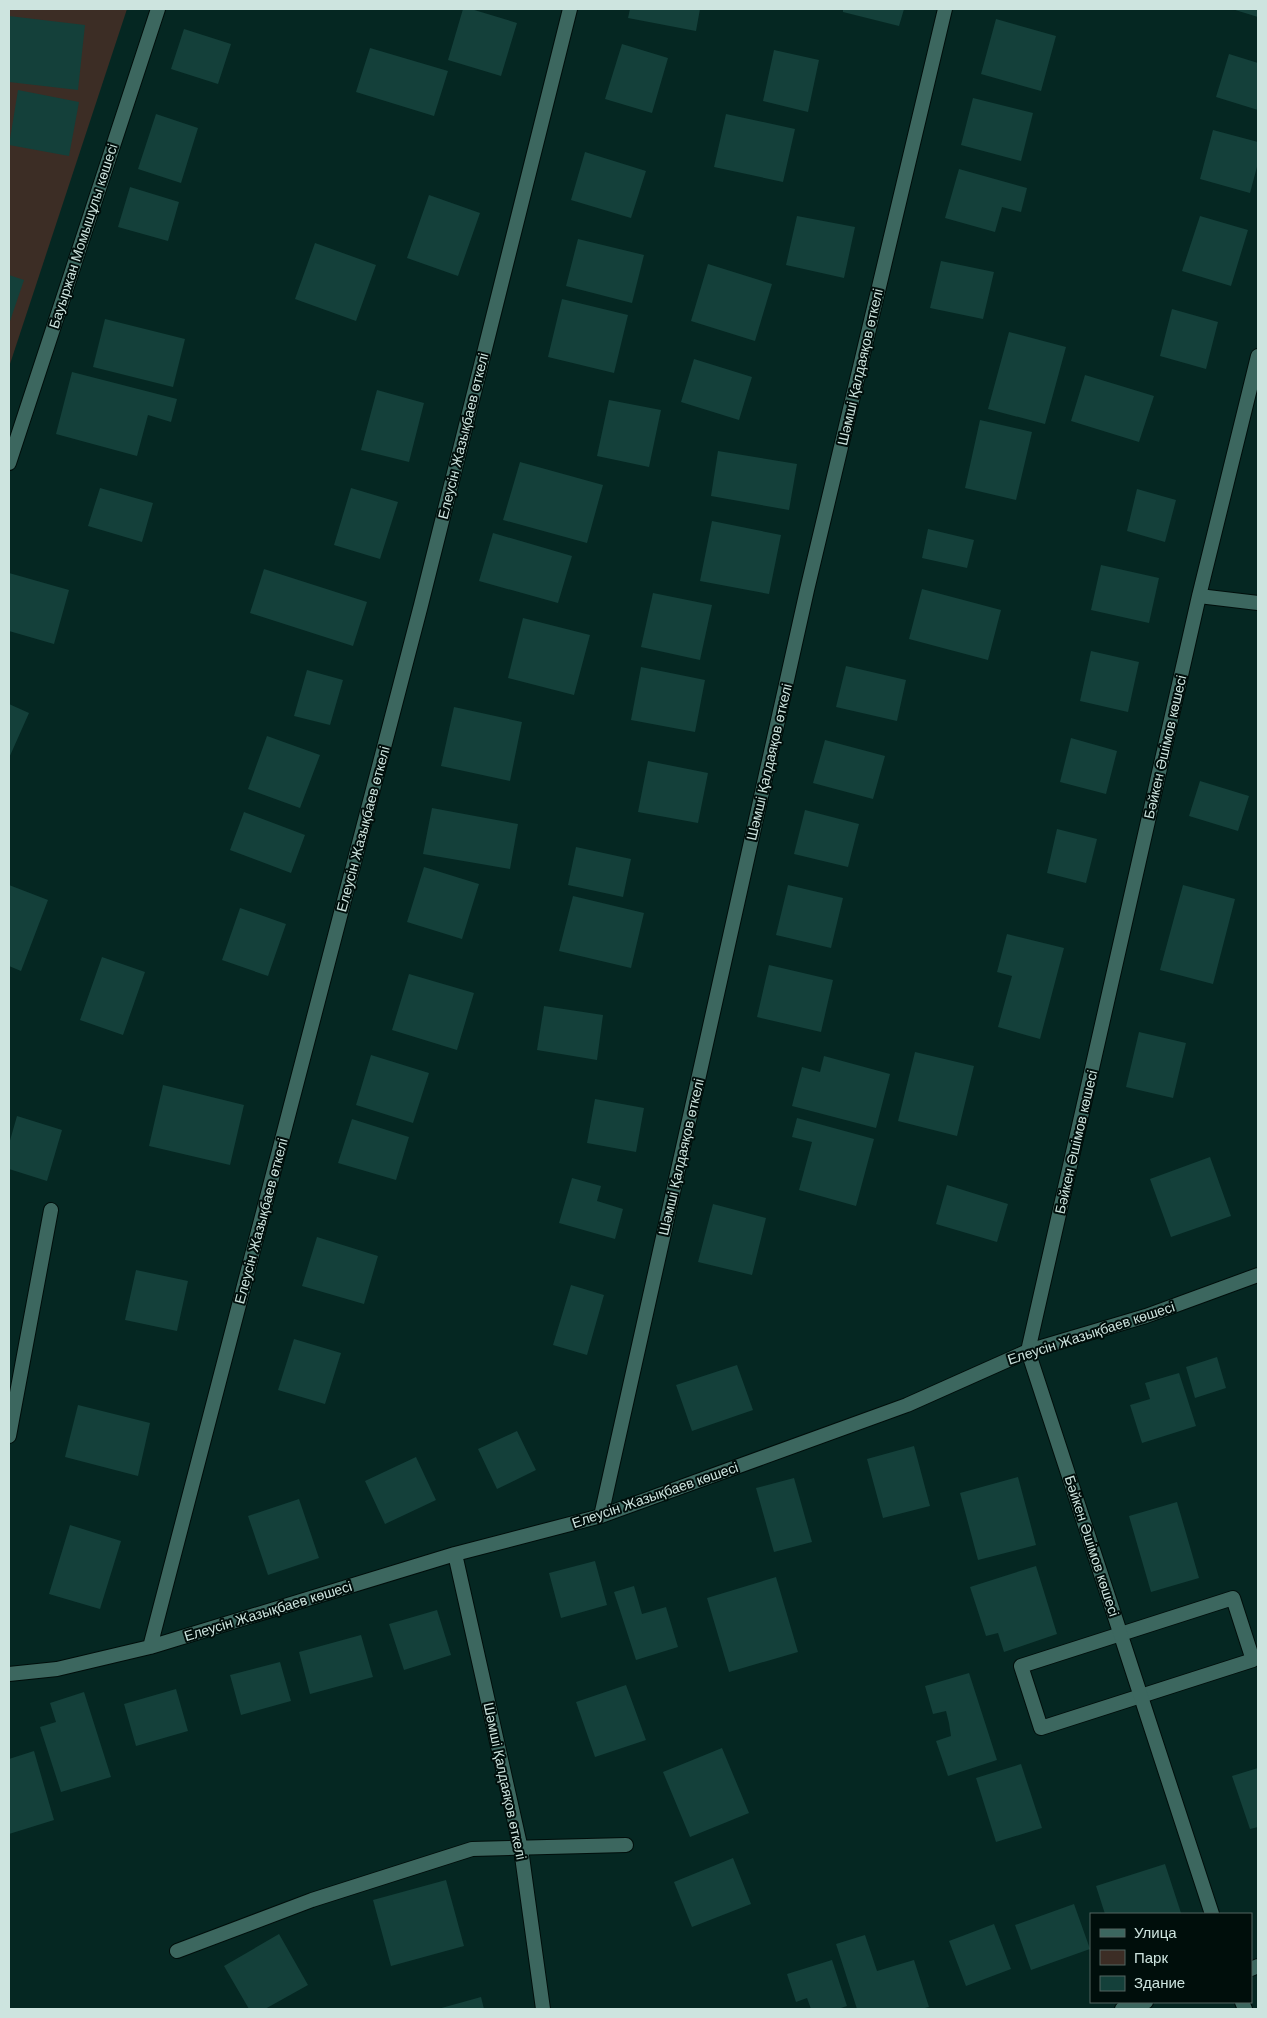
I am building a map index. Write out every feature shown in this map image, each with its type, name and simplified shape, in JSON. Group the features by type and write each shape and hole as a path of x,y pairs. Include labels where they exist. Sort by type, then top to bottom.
{"street":[{"name":"Бауыржан Момышұлы көшесі","path":"9,463 158,9"},
{"name":"Елеусін Жазықбаев өткелі","path":"150,1647 421,605 570,9"},
{"name":"Шәмші Қалдаяқов өткелі","path":"601,1516 807,590 945,9"},
{"name":"Бәйкен Әшімов көшесі","path":"1212,1913 1028,1351 1200,596 1258,356"},
{"path":"1200,596 1258,604"},
{"path":"9,1436 51,1210"},
{"name":"Елеусін Жазықбаев көшесі","path":"9,1674 57,1669 150,1647 455,1554 601,1516 907,1406 1028,1351 1146,1316 1258,1275"},
{"name":"Шәмші Қалдаяқов өткелі","path":"455,1554 521,1849 543,2009"},
{"path":"1233,1598 1253,1660 1141,1696 1041,1728 1021,1666 1233,1598"},
{"path":"177,1951 312,1900 472,1849 626,1845"},
{"path":"1122,2009 1143,2003"}],"green space":[{"path":"9,9 127,9 9,367"}],"building":[{"path":"463,9 471,9 517,23 501,76 448,60"},
{"path":"630,9 700,9 696,31 628,18"},
{"path":"843,9 904,9 899,26 843,12"},
{"path":"1232,9 1258,9 1258,17"},
{"path":"9,16 85,25 78,90 9,82"},
{"path":"996,19 1056,36 1041,91 981,74"},
{"path":"184,29 231,44 218,84 171,69"},
{"path":"622,44 668,58 652,113 605,99"},
{"path":"370,48 448,71 434,116 356,92"},
{"path":"774,50 819,60 808,112 763,101"},
{"path":"1229,54 1258,63 1258,110 1216,97"},
{"path":"18,90 79,102 69,156 9,145"},
{"path":"973,98 1033,113 1021,161 961,145"},
{"path":"156,114 198,128 181,183 138,169"},
{"path":"726,114 795,129 783,182 714,167"},
{"path":"1213,130 1258,142 1258,163 1250,193 1200,179"},
{"path":"585,152 646,171 631,218 571,200"},
{"path":"959,169 1027,188 1021,212 1002,207 995,232 945,218"},
{"path":"130,187 179,202 168,241 118,227"},
{"path":"429,195 480,213 458,276 407,258"},
{"path":"797,216 855,227 844,278 786,265"},
{"path":"1200,216 1248,230 1231,286 1182,271"},
{"path":"578,239 644,255 632,303 566,286"},
{"path":"315,243 376,265 356,321 295,299"},
{"path":"941,261 994,272 983,319 930,308"},
{"path":"708,264 772,284 755,341 691,321"},
{"path":"9,275 24,280 9,324"},
{"path":"562,299 628,315 614,373 548,357"},
{"path":"1172,309 1218,322 1206,369 1160,356"},
{"path":"105,319 185,339 173,387 93,367"},
{"path":"1009,332 1066,347 1045,424 988,409"},
{"path":"694,359 752,377 739,420 681,402"},
{"path":"72,372 177,399 171,422 148,415 137,456 56,434"},
{"path":"1085,375 1154,396 1139,442 1071,421"},
{"path":"377,390 424,403 409,462 361,450"},
{"path":"609,400 661,410 649,467 597,456"},
{"path":"980,420 1032,432 1016,500 965,488"},
{"path":"718,451 797,464 789,510 711,496"},
{"path":"520,462 603,485 587,543 503,520"},
{"path":"100,488 153,503 142,542 88,526"},
{"path":"351,488 398,502 380,559 334,545"},
{"path":"1137,489 1176,500 1165,542 1127,531"},
{"path":"712,521 781,535 769,594 700,581"},
{"path":"928,529 974,540 967,568 922,558"},
{"path":"493,533 572,556 558,603 479,581"},
{"path":"1101,565 1159,578 1149,623 1091,610"},
{"path":"264,569 367,602 353,646 250,613"},
{"path":"9,573 69,590 54,644 9,631"},
{"path":"922,589 1001,610 988,660 909,639"},
{"path":"653,593 712,605 700,660 641,647"},
{"path":"523,618 590,635 574,695 508,678"},
{"path":"1091,651 1139,662 1128,712 1080,701"},
{"path":"846,666 906,680 897,721 836,707"},
{"path":"641,667 705,680 695,732 631,720"},
{"path":"307,670 343,680 330,725 294,716"},
{"path":"9,704 29,713 9,758"},
{"path":"454,707 522,722 510,781 441,766"},
{"path":"267,736 320,755 300,808 248,789"},
{"path":"1071,738 1117,751 1106,794 1060,782"},
{"path":"825,740 885,756 873,799 813,783"},
{"path":"648,761 708,773 698,823 638,812"},
{"path":"1200,781 1249,796 1238,831 1189,816"},
{"path":"432,808 518,824 510,869 423,854"},
{"path":"805,810 859,824 848,867 794,854"},
{"path":"244,812 305,835 291,873 230,850"},
{"path":"1057,829 1097,839 1086,883 1047,873"},
{"path":"576,847 631,859 623,897 568,885"},
{"path":"424,867 479,884 462,939 407,922"},
{"path":"9,885 48,900 21,971 9,966"},
{"path":"788,885 843,898 831,948 776,935"},
{"path":"1183,885 1235,899 1213,984 1160,970"},
{"path":"573,896 644,913 631,968 559,951"},
{"path":"240,908 286,924 268,976 222,960"},
{"path":"1007,934 1064,948 1040,1039 998,1027 1012,976 997,972"},
{"path":"102,957 145,972 123,1035 80,1020"},
{"path":"769,965 833,980 821,1032 757,1017"},
{"path":"409,974 474,993 457,1050 392,1030"},
{"path":"544,1006 603,1015 597,1060 537,1050"},
{"path":"1139,1032 1186,1043 1173,1098 1126,1087"},
{"path":"915,1052 974,1066 957,1136 898,1121"},
{"path":"371,1055 429,1073 413,1123 356,1105"},
{"path":"824,1056 890,1074 876,1128 792,1106 802,1067 820,1072"},
{"path":"163,1085 244,1105 230,1165 149,1146"},
{"path":"595,1099 644,1108 636,1152 587,1143"},
{"path":"17,1116 62,1130 47,1181 9,1169 9,1144"},
{"path":"797,1118 874,1139 856,1206 799,1190 812,1142 792,1137"},
{"path":"352,1119 409,1137 396,1180 338,1163"},
{"path":"1210,1157 1231,1216 1171,1237 1150,1179"},
{"path":"572,1178 601,1186 597,1201 623,1209 615,1239 559,1223"},
{"path":"947,1185 1008,1204 997,1242 936,1224"},
{"path":"713,1204 766,1218 752,1275 698,1262"},
{"path":"317,1237 378,1256 364,1304 302,1286"},
{"path":"136,1270 188,1281 177,1331 125,1320"},
{"path":"571,1285 604,1295 587,1355 553,1345"},
{"path":"294,1339 341,1353 325,1404 278,1390"},
{"path":"1217,1357 1226,1388 1195,1398 1186,1367"},
{"path":"737,1365 753,1410 692,1431 676,1385"},
{"path":"1179,1373 1196,1426 1142,1443 1130,1405 1150,1399 1145,1383"},
{"path":"78,1405 150,1423 138,1476 65,1457"},
{"path":"517,1431 536,1470 497,1489 478,1449"},
{"path":"914,1446 930,1506 883,1518 867,1459"},
{"path":"416,1457 436,1500 385,1524 365,1481"},
{"path":"1018,1477 1036,1545 978,1560 960,1493"},
{"path":"794,1478 812,1542 774,1552 756,1488"},
{"path":"299,1499 319,1558 268,1575 248,1516"},
{"path":"1177,1502 1199,1578 1151,1592 1129,1516"},
{"path":"70,1525 121,1541 100,1609 49,1594"},
{"path":"595,1561 607,1605 561,1618 549,1573"},
{"path":"1036,1566 1057,1634 1004,1652 998,1633 986,1636 970,1587"},
{"path":"776,1577 798,1652 729,1672 707,1598"},
{"path":"634,1586 642,1614 666,1607 678,1647 636,1660 614,1592"},
{"path":"437,1610 451,1655 404,1670 389,1624"},
{"path":"361,1635 373,1677 310,1694 299,1652"},
{"path":"280,1662 291,1701 241,1715 230,1675"},
{"path":"969,1673 997,1760 948,1776 936,1741 951,1736 946,1711 933,1714 925,1686"},
{"path":"626,1685 646,1740 595,1757 576,1702"},
{"path":"176,1689 188,1731 136,1746 124,1704"},
{"path":"84,1692 111,1777 61,1792 40,1727 56,1722 50,1703"},
{"path":"722,1748 749,1813 690,1837 663,1772"},
{"path":"34,1751 54,1820 9,1834 9,1759"},
{"path":"1021,1764 1042,1828 996,1842 976,1778"},
{"path":"1258,1768 1258,1827 1250,1829 1232,1776"},
{"path":"733,1858 751,1904 692,1927 674,1882"},
{"path":"1165,1864 1181,1913 1105,1913 1096,1886"},
{"path":"446,1880 464,1946 391,1966 373,1900"},
{"path":"1074,1904 1090,1949 1031,1970 1015,1925"},
{"path":"994,1924 1011,1969 966,1986 949,1941"},
{"path":"279,1934 308,1985 265,2009 249,2009 224,1966"},
{"path":"865,1935 877,1971 914,1960 929,2007 921,2009 857,2009 836,1944"},
{"path":"832,1960 847,2006 838,2009 811,2009 807,1998 796,2002 787,1974"},
{"path":"481,1997 484,2009 438,2009"}]}
